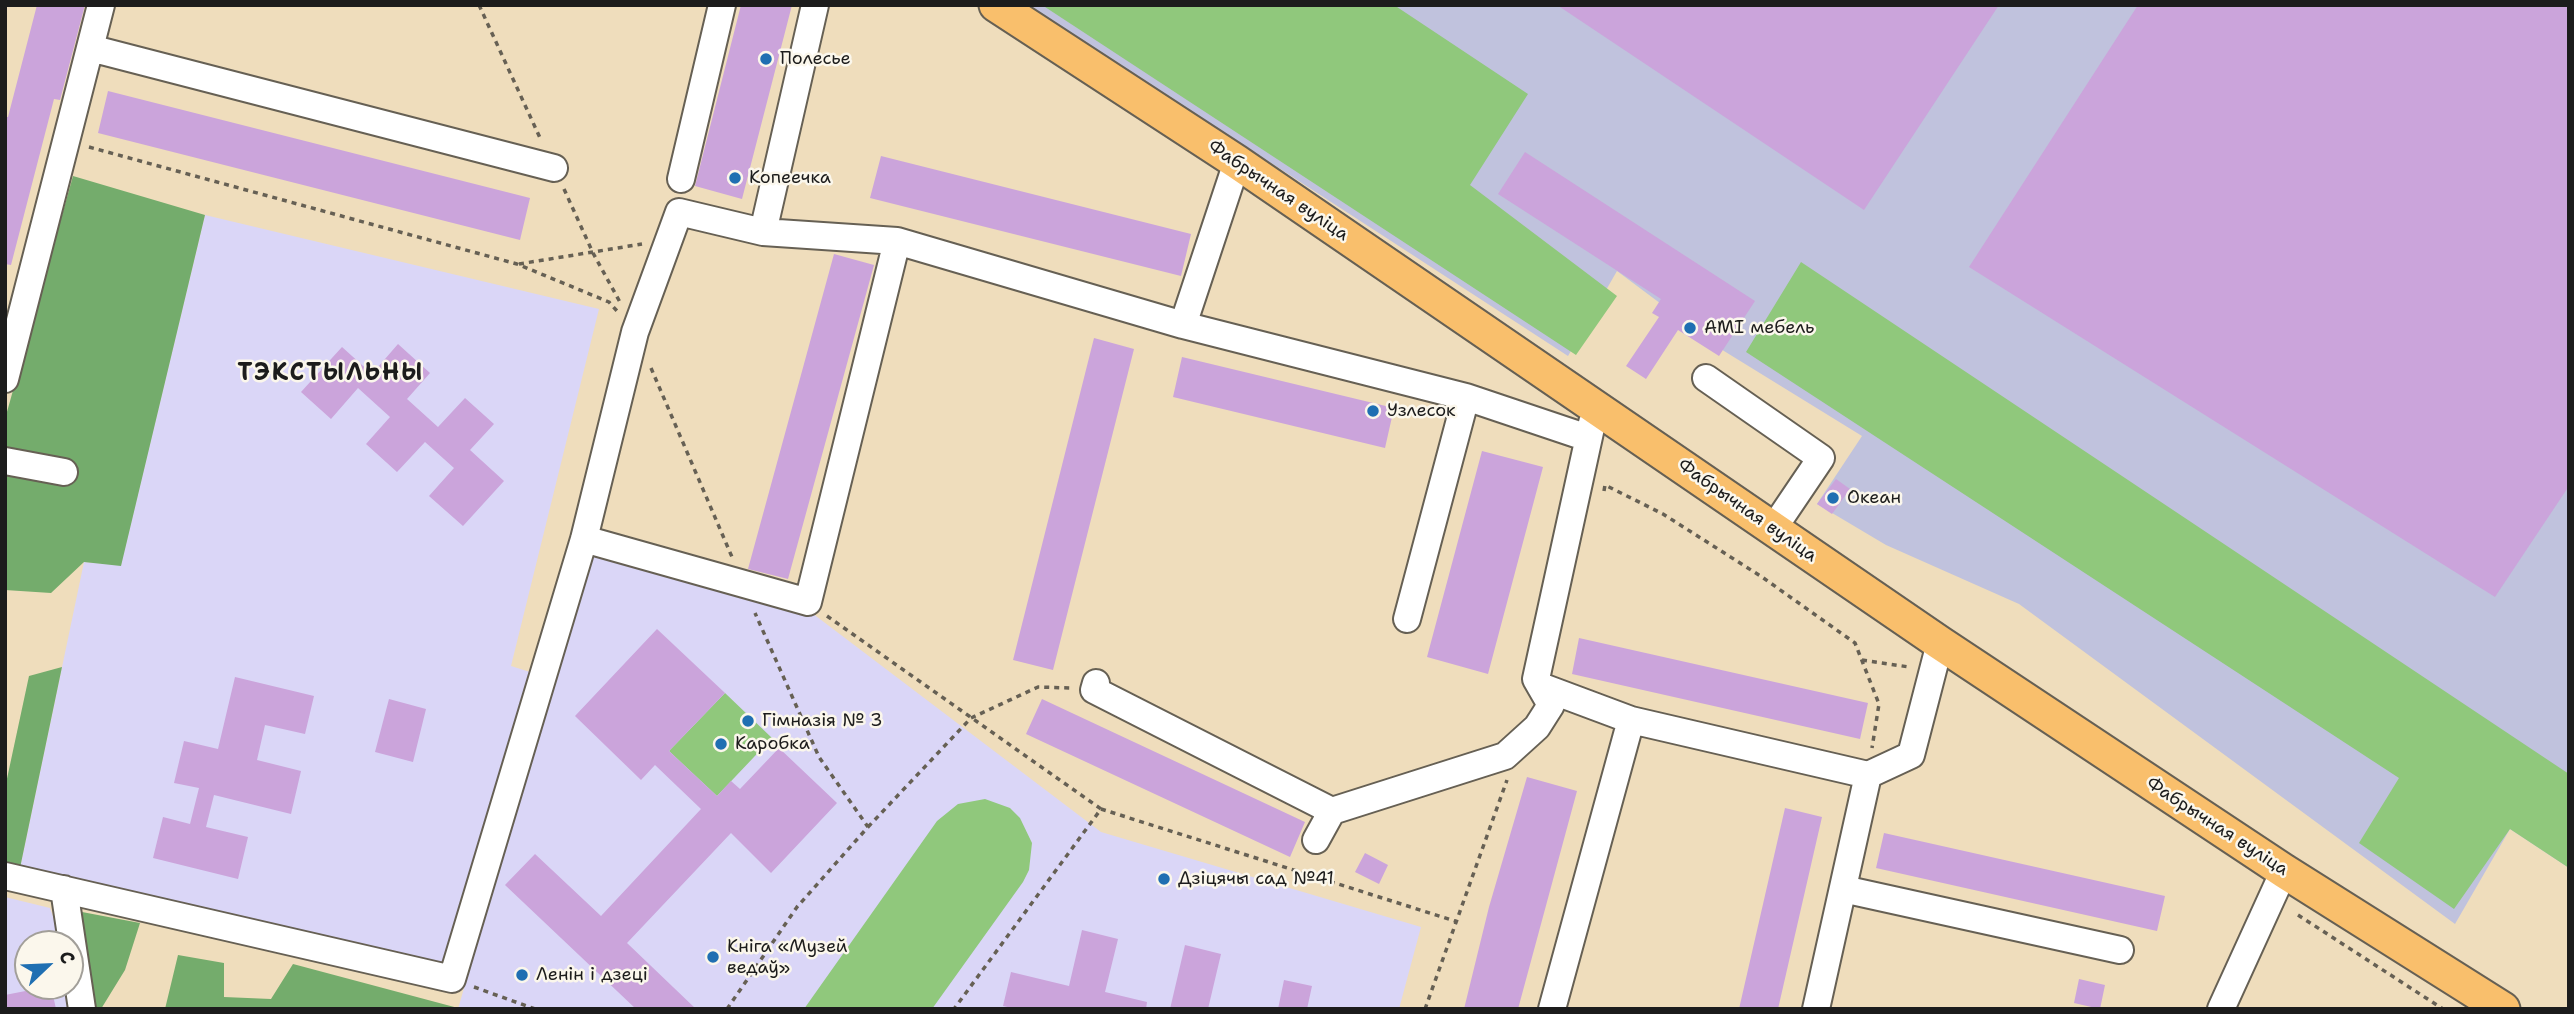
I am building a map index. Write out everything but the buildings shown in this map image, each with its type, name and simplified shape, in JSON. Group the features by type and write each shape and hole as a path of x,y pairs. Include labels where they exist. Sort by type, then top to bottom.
{"main road":[{"name":"Фабрычная вуліца","path":"996,5 1237,162 1592,423 1773,528 1936,657 2278,884 2503,1009"}],"lane":[{"path":"5,379 101,5"},
{"path":"681,180 722,5"},
{"path":"762,232 815,5"},
{"path":"90,48 554,168"},
{"path":"1183,325 1237,162"},
{"path":"5,876 452,979 584,539 635,332 680,212 762,232 897,241 1183,325 1466,397 1592,423 1536,679 1551,705 1537,727 1505,756 1332,811 1316,840"},
{"path":"584,539 808,602 897,241"},
{"path":"1706,378 1821,458 1773,528"},
{"path":"1407,619 1466,397"},
{"path":"5,461 64,472"},
{"path":"1540,686 1631,720 1868,775 1911,755 1936,657"},
{"path":"1095,686 1332,811"},
{"path":"1552,1009 1631,720"},
{"path":"1816,1009 1868,775"},
{"path":"2221,1009 2278,884"},
{"path":"64,889 82,1009"},
{"path":"1843,889 2120,950"}],"path":[{"path":"479,5 593,253 635,332 819,757 868,827"},
{"path":"66,141 517,264 609,302 635,332"},
{"path":"517,264 669,239"},
{"path":"1601,497 1605,485 1663,514 1762,577 1855,643 1878,704 1868,775"},
{"path":"808,602 1101,809 1455,921"},
{"path":"1862,660 1936,657"},
{"path":"727,1009 797,907 971,718 1038,687 1095,686"},
{"path":"1425,1009 1507,780"},
{"path":"954,1009 1101,809"},
{"path":"2278,884 2443,1009"},
{"path":"452,979 535,1009"}],"shaded area":[{"path":"1028,5 2569,5 2569,868 2510,829 2455,924 2019,604 1886,545 1817,504 1862,436 1724,351 1617,271 1568,356"},
{"path":"205,215 599,309 511,666 533,673 443,964 20,868 84,562 121,565"},
{"name":"Гімназія № 3","path":"590,548 808,610 1101,832 1421,927 1399,1009 458,1009"},
{"path":"5,897 50,908 58,930 14,930 14,1000 71,1000 72,1009 5,1009"}],"green space":[{"path":"1042,5 1394,5 1528,94 1470,185 1617,296 1576,355"},
{"path":"73,176 205,215 121,566 84,562 51,593 5,590 5,419"},
{"path":"1801,262 2569,774 2569,868 2510,829 2454,909 2359,843 2399,778 1746,352"},
{"path":"62,667 20,868 5,862 5,788 29,676"},
{"name":"Каробка","path":"725,693 772,738 717,796 669,751"},
{"path":"985,799 1010,808 1020,818 1032,843 1029,870 932,1009 804,1009 937,821 958,804"},
{"path":"82,912 140,923 125,970 101,1009 90,1009"},
{"path":"178,955 224,963 224,997 271,999 293,964 458,1008 165,1009"}],"place":[{"name":"Полесье","path":"766,59"},
{"name":"Копеечка","path":"735,178"},
{"name":"AMI мебель","path":"1690,328"},
{"name":"Узлесок","path":"1373,411"},
{"name":"Океан","path":"1833,498"},
{"name":"Гімназія № 3","path":"748,721"},
{"name":"Каробка","path":"721,744"},
{"name":"Дзіцячы сад №41","path":"1164,879"},
{"name":"Кніга «Музей ведаў»","path":"713,957"},
{"name":"Ленін і дзеці","path":"522,975"}],"district":[{"name":"ТЭКСТЫЛЬНЫ","path":"331,374"}]}
